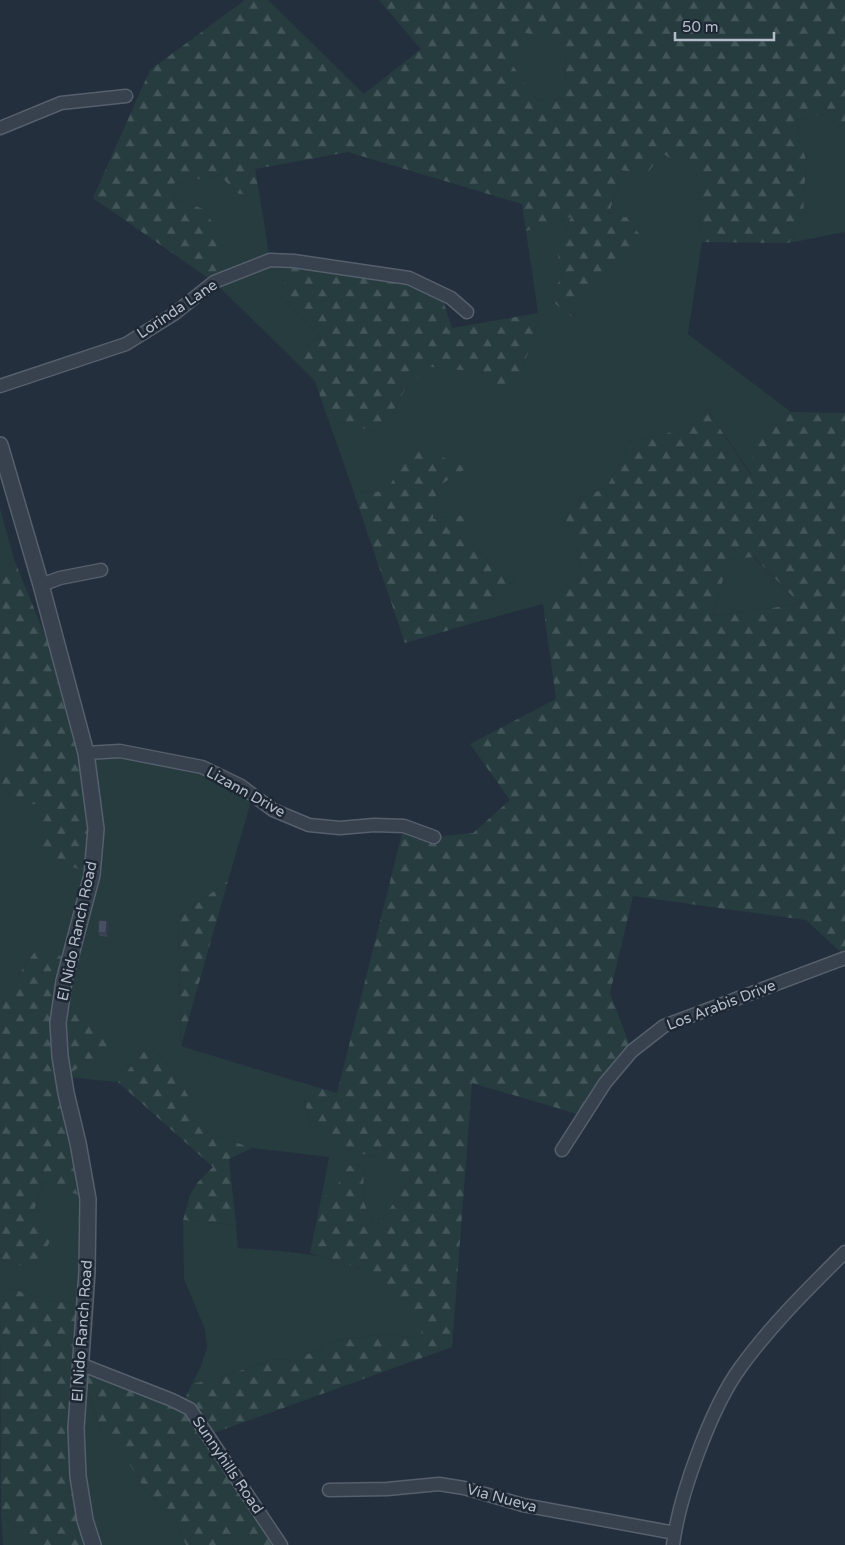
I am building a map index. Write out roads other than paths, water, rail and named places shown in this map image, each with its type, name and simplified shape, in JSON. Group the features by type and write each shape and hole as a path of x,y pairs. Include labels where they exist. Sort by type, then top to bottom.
{"street":[{"path":"0,128 61,104 126,96"},
{"name":"Lorinda Lane","path":"0,386 126,344 174,314 214,282 270,260 294,261 410,278 451,298 467,312"},
{"name":"El Nido Ranch Road","path":"0,445 41,586 86,753 96,829 92,875 64,981 58,1023 61,1063 88,1200 87,1272 76,1428 78,1476 85,1520 93,1545"},
{"path":"41,586 60,578 101,570"},
{"name":"Lizann Drive","path":"86,753 120,751 202,767 241,786 273,810 309,825 340,828 374,825 404,826 434,836"},
{"name":"Los Arabis Drive","path":"562,1150 605,1083 632,1051 664,1026 845,958"},
{"path":"674,1539 690,1477 711,1421 739,1369 782,1316 845,1252"},
{"name":"Sunnyhills Road","path":"80,1364 172,1400 190,1409 281,1545"},
{"name":"Via Nueva","path":"329,1490 387,1489 439,1484 464,1488 523,1505 674,1539"}]}
